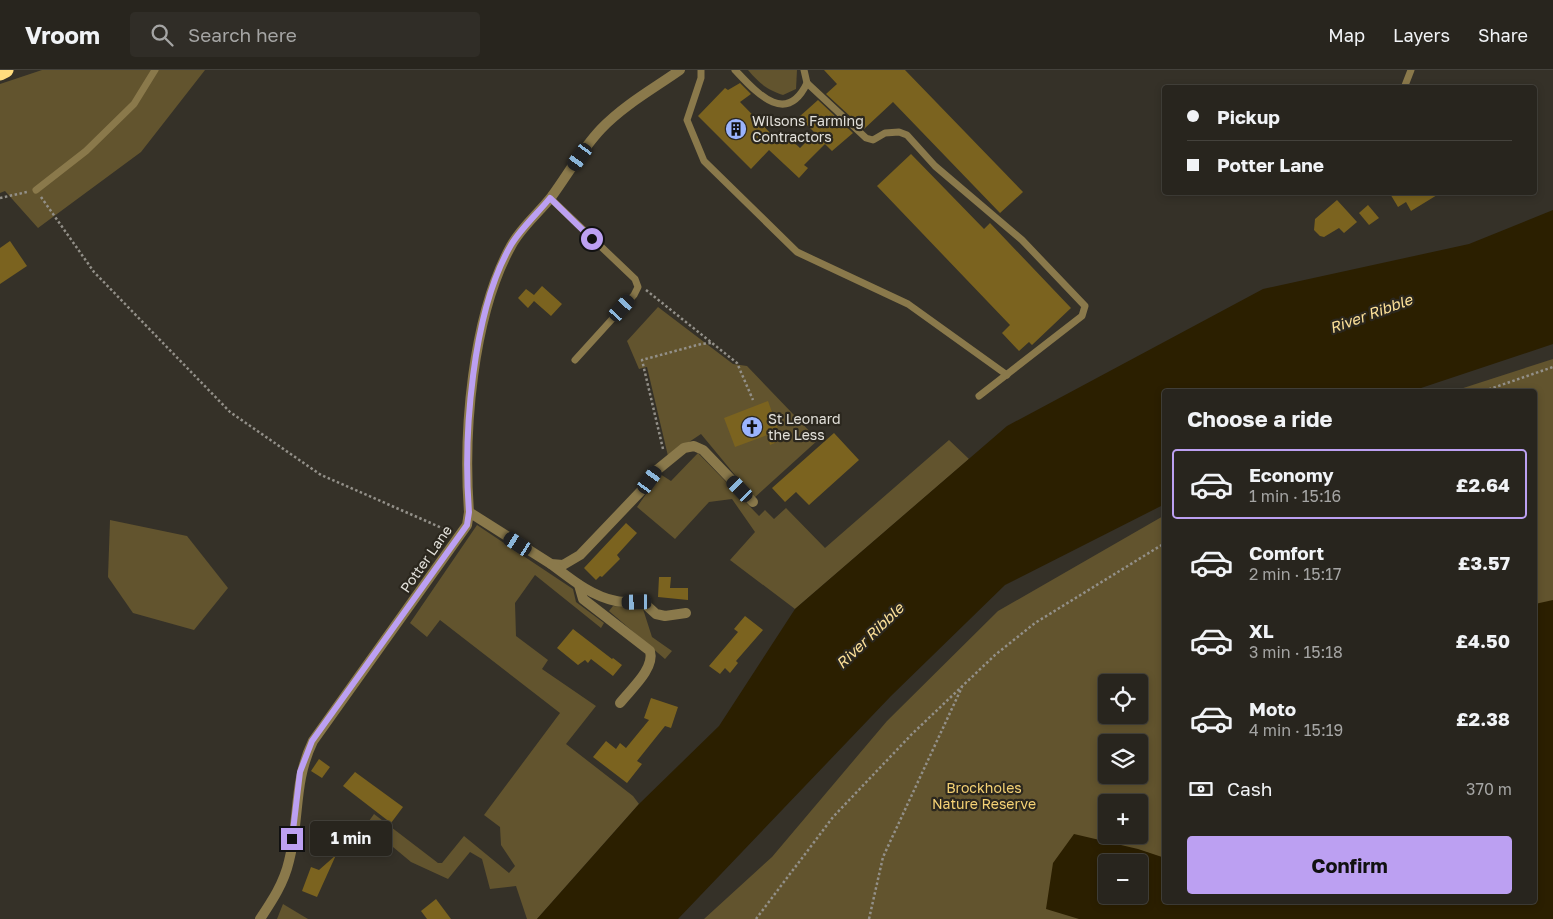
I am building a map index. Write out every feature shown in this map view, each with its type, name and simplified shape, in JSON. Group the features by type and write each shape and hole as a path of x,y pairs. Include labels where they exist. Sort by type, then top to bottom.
{"highway":[{"path":"0,72 6,70"}],"street":[{"name":"Potter Lane","path":"260,919 278,890 289,862 300,772 312,741 467,525 469,512 471,405 479,334 493,283 512,244 550,198 600,130 628,104 680,70"},
{"path":"550,564 562,565 580,555 642,490 657,470 684,448 694,446 703,450 753,502"},
{"path":"469,512 594,594 618,602 644,603 656,614 665,616 686,613"},
{"path":"579,585 582,599 650,651 652,658 649,666 620,703"}],"lane":[{"path":"36,190 86,151 134,104 155,70"},
{"path":"701,70 701,78 687,120 704,161 797,252 908,304 1007,375"},
{"path":"735,70 762,97 776,104 789,104 801,96 807,83"},
{"path":"804,70 807,83 866,138 873,140 885,133 892,132 907,135 935,166 1022,240 1085,306 1082,316 979,396"},
{"path":"1405,85 1411,70"},
{"path":"550,198 635,279 638,287 634,294 575,360"}],"path":[{"path":"0,198 36,190 94,272 230,412 322,475 460,536"},
{"path":"638,287 645,290 736,363 753,400"},
{"path":"666,463 642,360 701,344 712,343"},
{"path":"1490,389 1553,367"},
{"path":"756,919 833,817 912,734 995,655 1035,623 1162,545"},
{"path":"869,919 883,857 963,686"}],"green space":[{"path":"42,70 205,70 141,152 38,228 5,191 0,193 0,84"},
{"path":"748,70 797,70 796,89 783,95 777,93 764,86"},
{"path":"658,307 733,364 747,366 818,440 754,498 701,434 668,456 647,367 639,369 627,341"},
{"name":"Brockholes Nature Reserve","path":"1553,359 1553,919 704,919 772,857 887,721 998,611 1162,517 1162,904 1537,904 1537,389 1460,389"},
{"path":"949,440 969,459 795,609 730,560 755,532 732,499 709,502 675,539 637,507 660,474 671,481 698,453 759,516 765,510 774,519 786,508 825,548"},
{"path":"110,520 187,536 228,588 194,630 133,613 108,577"},
{"path":"477,525 573,589 576,602 604,623 601,628 535,575 515,603 516,636 548,660 542,669 596,706 566,744 633,796 639,804 537,919 527,919 516,886 490,889 482,859 470,852 448,879 411,862 387,842 369,821 374,814 438,863 442,863 464,836 509,873 515,866 501,845 500,827 484,815 560,713 440,620 427,637 410,623"},
{"path":"613,606 643,609 652,637 672,651 665,659 609,611"},
{"path":"283,904 308,919 277,919"}],"water":[{"name":"River Ribble","path":"1553,210 1553,344 1418,389 1162,389 1162,506 1005,585 891,696 678,919 537,919 639,804 719,726 795,609 1007,426 1263,289 1469,244"},
{"path":"1553,600 1553,919 1079,919 1046,909 1053,863 1074,834 1098,840 1098,844 1117,844 1162,857 1162,904 1537,904 1537,604"}],"building":[{"path":"824,70 905,70 1023,192 1000,213 893,102 864,129 826,94 837,84"},
{"path":"740,83 751,94 740,102 780,143 787,136 800,148 815,133 799,117 818,100 853,133 832,151 825,144 804,165 808,168 799,178 769,150 751,169 698,116 725,88 728,90"},
{"path":"911,154 984,229 990,223 1071,308 1032,345 1029,342 1019,351 1002,333 1010,325 877,186"},
{"path":"1391,195 1437,195 1411,211 1406,202 1398,207"},
{"path":"1337,200 1357,222 1344,233 1339,228 1324,237 1320,236 1314,230 1315,219"},
{"path":"1368,205 1379,218 1369,225 1359,213"},
{"path":"10,241 27,266 0,284 0,248"},
{"path":"542,286 562,304 551,316 534,301 528,308 518,298 526,289 534,295"},
{"name":"St Leonard the Less","path":"768,401 782,440 770,445 767,435 735,447 724,418"},
{"path":"834,433 859,460 809,505 796,492 785,502 772,488"},
{"path":"626,523 637,533 617,555 620,559 602,577 600,576 596,580 584,568"},
{"path":"659,577 671,577 670,588 688,588 688,600 658,597"},
{"path":"745,616 763,630 736,661 738,663 730,673 725,668 720,674 709,666 738,632 734,629"},
{"path":"573,629 622,665 613,676 591,659 588,663 585,660 578,665 557,648"},
{"path":"651,698 678,707 671,728 665,726 637,761 642,764 627,783 593,757 606,741 616,749 620,743 626,748 649,720 644,718"},
{"path":"319,759 330,767 322,778 311,771"},
{"path":"355,772 403,807 391,823 343,786"},
{"path":"336,855 317,897 302,891 311,867 319,870"},
{"path":"436,899 451,919 427,919 421,911"}],"place":[{"name":"Wilsons Farming Contractors","path":"736,129"},
{"name":"St Leonard the Less","path":"752,427"}],"route":[{"path":"292,839 300,772 312,741 467,525 469,512 471,405 479,334 493,283 512,244 550,198 592,239"}]}
